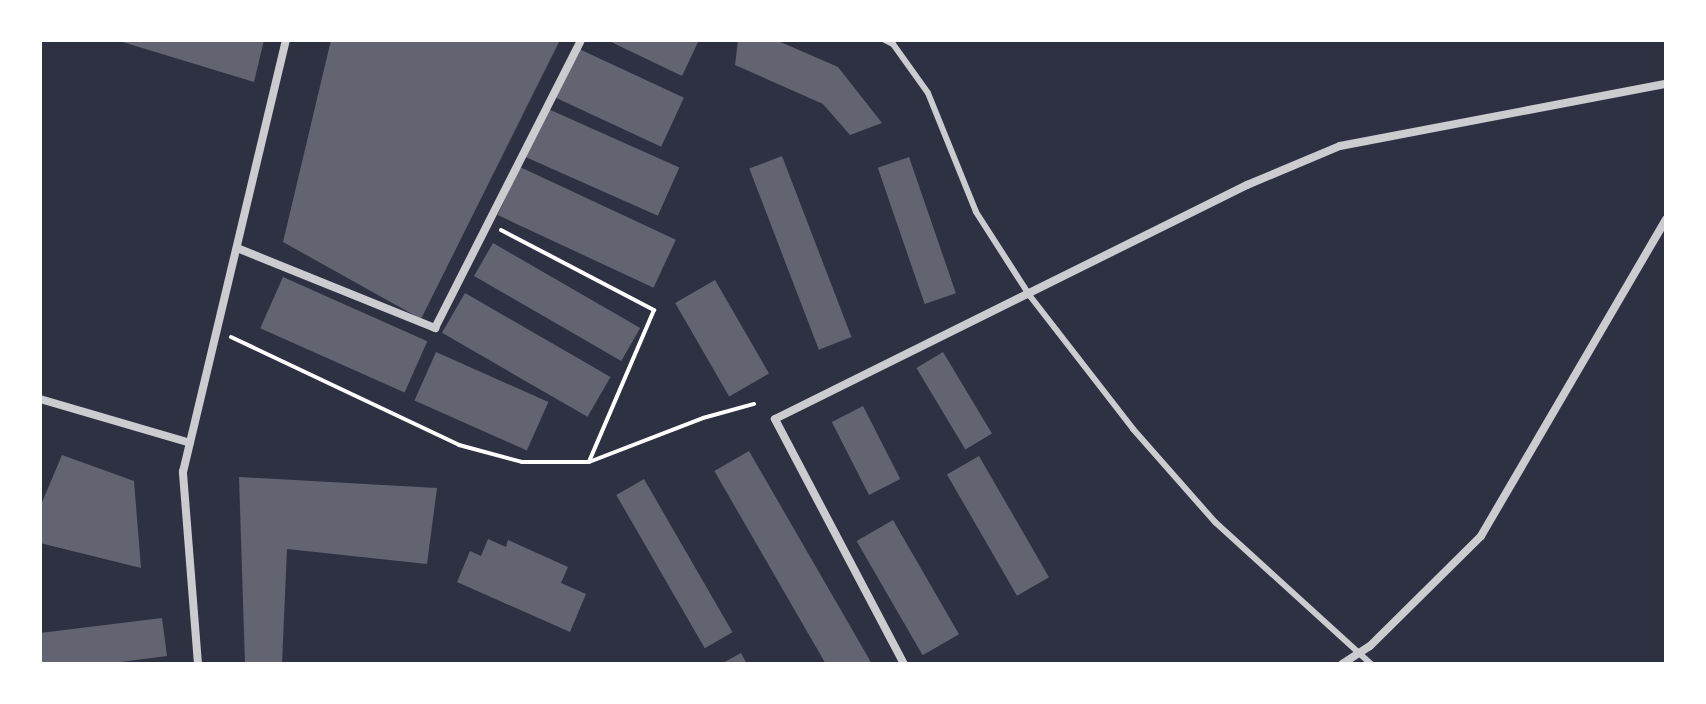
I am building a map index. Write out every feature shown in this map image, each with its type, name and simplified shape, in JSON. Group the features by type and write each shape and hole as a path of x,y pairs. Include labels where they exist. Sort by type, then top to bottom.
{"street":[{"path":"198,664 183,472 286,40"},
{"path":"237,248 435,328 581,40"},
{"path":"904,664 775,419 1030,296 1247,185 1340,146 1666,84"},
{"path":"1342,664 1359,653 1481,536 1666,219"},
{"path":"40,399 190,443"}],"lane":[{"path":"885,40 893,44 928,93 976,212 1030,296 1133,429 1215,522 1371,664"}],"path":[{"path":"488,223 654,310 589,462"},
{"path":"218,331 459,445 522,462 589,462 703,418 754,404"}],"building":[{"path":"116,40 264,40 254,82"},
{"path":"331,40 560,40 421,319 283,242"},
{"path":"607,40 699,40 682,76"},
{"path":"738,40 776,40 838,67 882,123 850,135 823,104 735,65"},
{"path":"577,48 684,98 661,147 554,97"},
{"path":"546,108 679,167 658,216 524,156"},
{"path":"782,156 852,337 819,350 749,169"},
{"path":"909,157 956,293 925,304 878,168"},
{"path":"520,167 676,240 653,288 498,215"},
{"path":"493,243 640,328 621,361 474,276"},
{"path":"283,277 427,341 405,392 260,328"},
{"path":"715,280 769,374 729,397 675,303"},
{"path":"465,293 610,377 587,417 442,333"},
{"path":"436,352 548,402 527,450 414,400"},
{"path":"943,352 992,433 965,449 916,368"},
{"path":"863,406 900,479 869,495 832,422"},
{"path":"749,451 872,664 826,664 714,471"},
{"path":"62,455 134,481 141,568 40,543 40,507"},
{"path":"979,456 1049,577 1017,596 947,474"},
{"path":"239,477 437,488 427,564 287,549 282,664 245,664"},
{"path":"644,479 732,632 705,648 616,495"},
{"path":"893,520 959,634 923,655 857,541"},
{"path":"488,539 506,547 508,540 568,567 561,583 586,594 570,632 457,582 470,551 481,556"},
{"path":"162,618 167,656 105,664 40,664 40,633"},
{"path":"741,653 747,664 721,664"}]}
